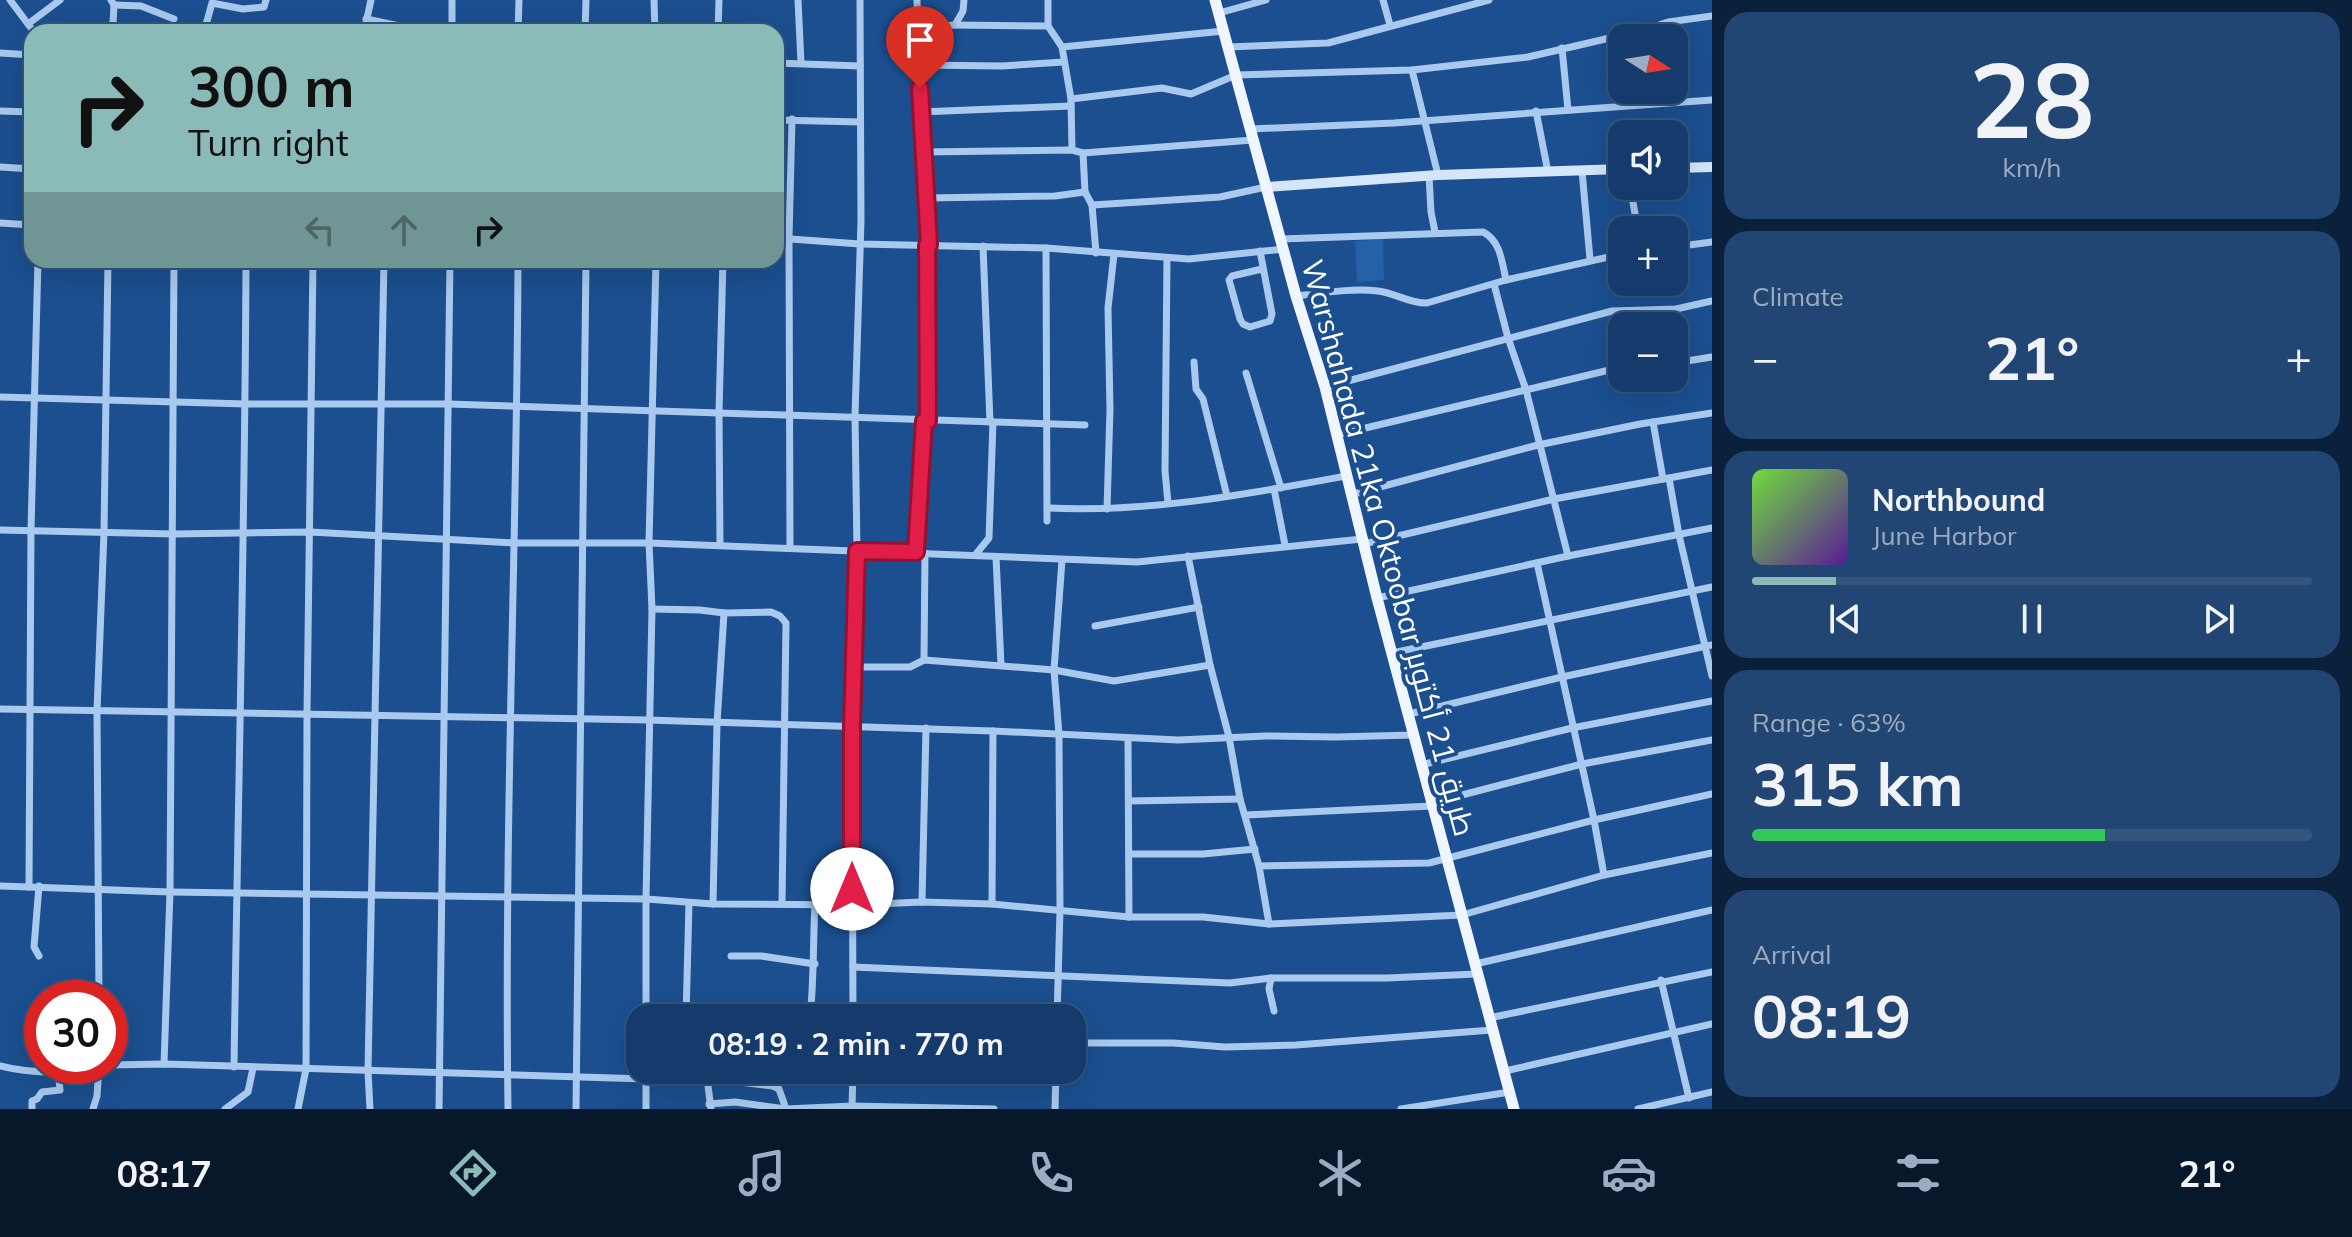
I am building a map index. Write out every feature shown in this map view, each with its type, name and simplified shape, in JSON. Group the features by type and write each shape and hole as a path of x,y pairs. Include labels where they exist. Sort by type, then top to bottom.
{"main road":[{"name":"Warshahada 21ka Oktoobar طريق 21 أكتوبر","path":"1215,0 1296,296 1325,387 1350,495 1514,1109"}],"street":[{"path":"10,0 28,24 60,0"},
{"path":"206,24 212,3 264,7 266,0"},
{"path":"365,24 371,0"},
{"path":"452,0 452,24"},
{"path":"518,24 519,0"},
{"path":"585,24 586,0"},
{"path":"654,0 655,24"},
{"path":"718,24 719,0"},
{"path":"798,0 801,63"},
{"path":"853,1004 852,727 857,551 855,416 860,244 860,0"},
{"path":"917,0 928,245 921,552 924,660"},
{"path":"955,25 963,11 964,0"},
{"path":"1048,0 1048,26 1062,47 1071,103 1072,150"},
{"path":"1219,13 1266,0"},
{"path":"1383,0 1390,25"},
{"path":"1228,47 1328,43 1489,0"},
{"path":"112,24 112,2 142,3 174,19"},
{"path":"920,112 1071,103 1162,88 1191,94 1236,75 1412,70 1528,57 1668,22 1712,16"},
{"path":"366,19 390,24"},
{"path":"918,28 955,25 1048,26"},
{"path":"1062,47 1224,31"},
{"path":"1562,48 1568,110"},
{"path":"0,53 24,54"},
{"path":"919,65 1002,66 1064,62"},
{"path":"784,63 860,66"},
{"path":"1412,70 1426,120 1434,175 1431,212 1435,232"},
{"path":"923,152 1072,150 1083,153 1426,120 1712,100"},
{"path":"0,111 24,112"},
{"path":"1536,111 1548,172"},
{"path":"790,547 789,238 792,119"},
{"path":"784,120 860,122"},
{"path":"1083,153 1085,192 1092,205 1096,253"},
{"path":"0,167 24,168"},
{"path":"1688,168 1712,167"},
{"path":"1092,205 1220,197 1266,187 1434,175 1608,170"},
{"path":"1582,171 1590,259"},
{"path":"927,198 1055,196 1085,192"},
{"path":"0,223 24,224"},
{"path":"784,238 860,244 1046,248 1167,258 1219,257 1260,251 1282,244 1435,232 1483,232 1491,236 1500,252 1506,280"},
{"path":"1688,245 1712,242"},
{"path":"976,554 989,538 992,422 983,246"},
{"path":"1046,248 1047,521"},
{"path":"1260,251 1272,314 1270,321 1250,327 1240,319 1229,280 1232,276 1262,269"},
{"path":"1107,509 1110,409 1108,308 1114,254"},
{"path":"1296,296 1362,289 1397,295 1418,304 1608,256"},
{"path":"1167,258 1165,471 1168,503"},
{"path":"29,887 31,530 38,268"},
{"path":"99,980 97,711 104,532 108,268"},
{"path":"164,1064 170,892 174,268"},
{"path":"234,1067 245,532 246,268"},
{"path":"298,1109 306,1069 305,893 313,268"},
{"path":"370,1109 368,1071 384,268"},
{"path":"439,1109 450,268"},
{"path":"508,1109 509,718 518,407 518,268"},
{"path":"576,1109 586,268"},
{"path":"646,1004 652,609 649,543 656,268"},
{"path":"720,545 723,268"},
{"path":"1494,284 1526,390 1568,556"},
{"path":"1325,387 1612,311 1676,309 1712,301"},
{"path":"1688,361 1712,357"},
{"path":"1194,362 1196,389 1203,399 1227,496"},
{"path":"1336,435 1608,370"},
{"path":"1246,373 1277,488 1285,545"},
{"path":"0,397 246,404 449,404 1085,425"},
{"path":"1350,495 1538,445 1712,413"},
{"path":"1653,422 1709,646 1712,676"},
{"path":"0,530 173,534 310,532 515,543 790,547 1137,562 1285,545 1363,542 1554,499 1712,470"},
{"path":"1048,508 1107,509 1168,503 1346,476"},
{"path":"1377,598 1712,528"},
{"path":"1188,556 1240,799 1259,866 1269,924"},
{"path":"996,557 1001,665"},
{"path":"1058,1004 1059,735 1054,670 1062,560"},
{"path":"1537,563 1604,875"},
{"path":"1392,653 1712,587"},
{"path":"1095,626 1199,607"},
{"path":"652,609 771,612 786,623 782,903"},
{"path":"713,904 717,723 724,613"},
{"path":"1409,714 1709,646"},
{"path":"853,667 910,667 924,660 1054,670 1114,681 1210,665"},
{"path":"1421,765 1572,728 1712,701"},
{"path":"0,709 648,720 926,728 1128,739 1414,735"},
{"path":"922,902 926,728"},
{"path":"992,904 993,731"},
{"path":"1128,739 1129,917"},
{"path":"1246,815 1432,804 1481,788 1582,764 1712,740"},
{"path":"1259,866 1429,863 1594,820 1712,794"},
{"path":"1129,801 1240,799"},
{"path":"1129,854 1203,854 1255,849"},
{"path":"0,886 170,892 646,899 713,904 992,904 1129,917 1203,917 1269,924 1462,915 1604,875 1712,853"},
{"path":"39,886 34,947 39,956"},
{"path":"686,1004 689,903"},
{"path":"811,1004 815,904"},
{"path":"853,967 1230,983 1271,978 1387,978 1476,969 1712,910"},
{"path":"731,956 761,956 815,964"},
{"path":"1489,1018 1661,980 1712,972"},
{"path":"1271,978 1269,989 1274,1011"},
{"path":"1661,980 1686,1109"},
{"path":"1505,1071 1712,1024"},
{"path":"1086,1043 1173,1043 1225,1047 1492,1030"},
{"path":"128,1065 576,1077 626,1076"},
{"path":"0,1066 24,1070"},
{"path":"225,1109 248,1092 253,1068"},
{"path":"32,1109 32,1101 42,1092 60,1090 59,1084"},
{"path":"93,1109 97,1084"},
{"path":"646,1084 646,1109"},
{"path":"708,1084 710,1106 735,1102 786,1109 994,1109"},
{"path":"756,1084 779,1089 786,1109"},
{"path":"852,1108 853,1084"},
{"path":"1055,1109 1056,1084"},
{"path":"1401,1109 1510,1092"},
{"path":"1638,1109 1712,1092"}],"shaded area":[{"path":"1383,239 1384,280 1357,282 1355,241"}],"route":[{"path":"852,889 857,551 916,552 919,528 924,421 928,421 929,245 920,88"}]}
